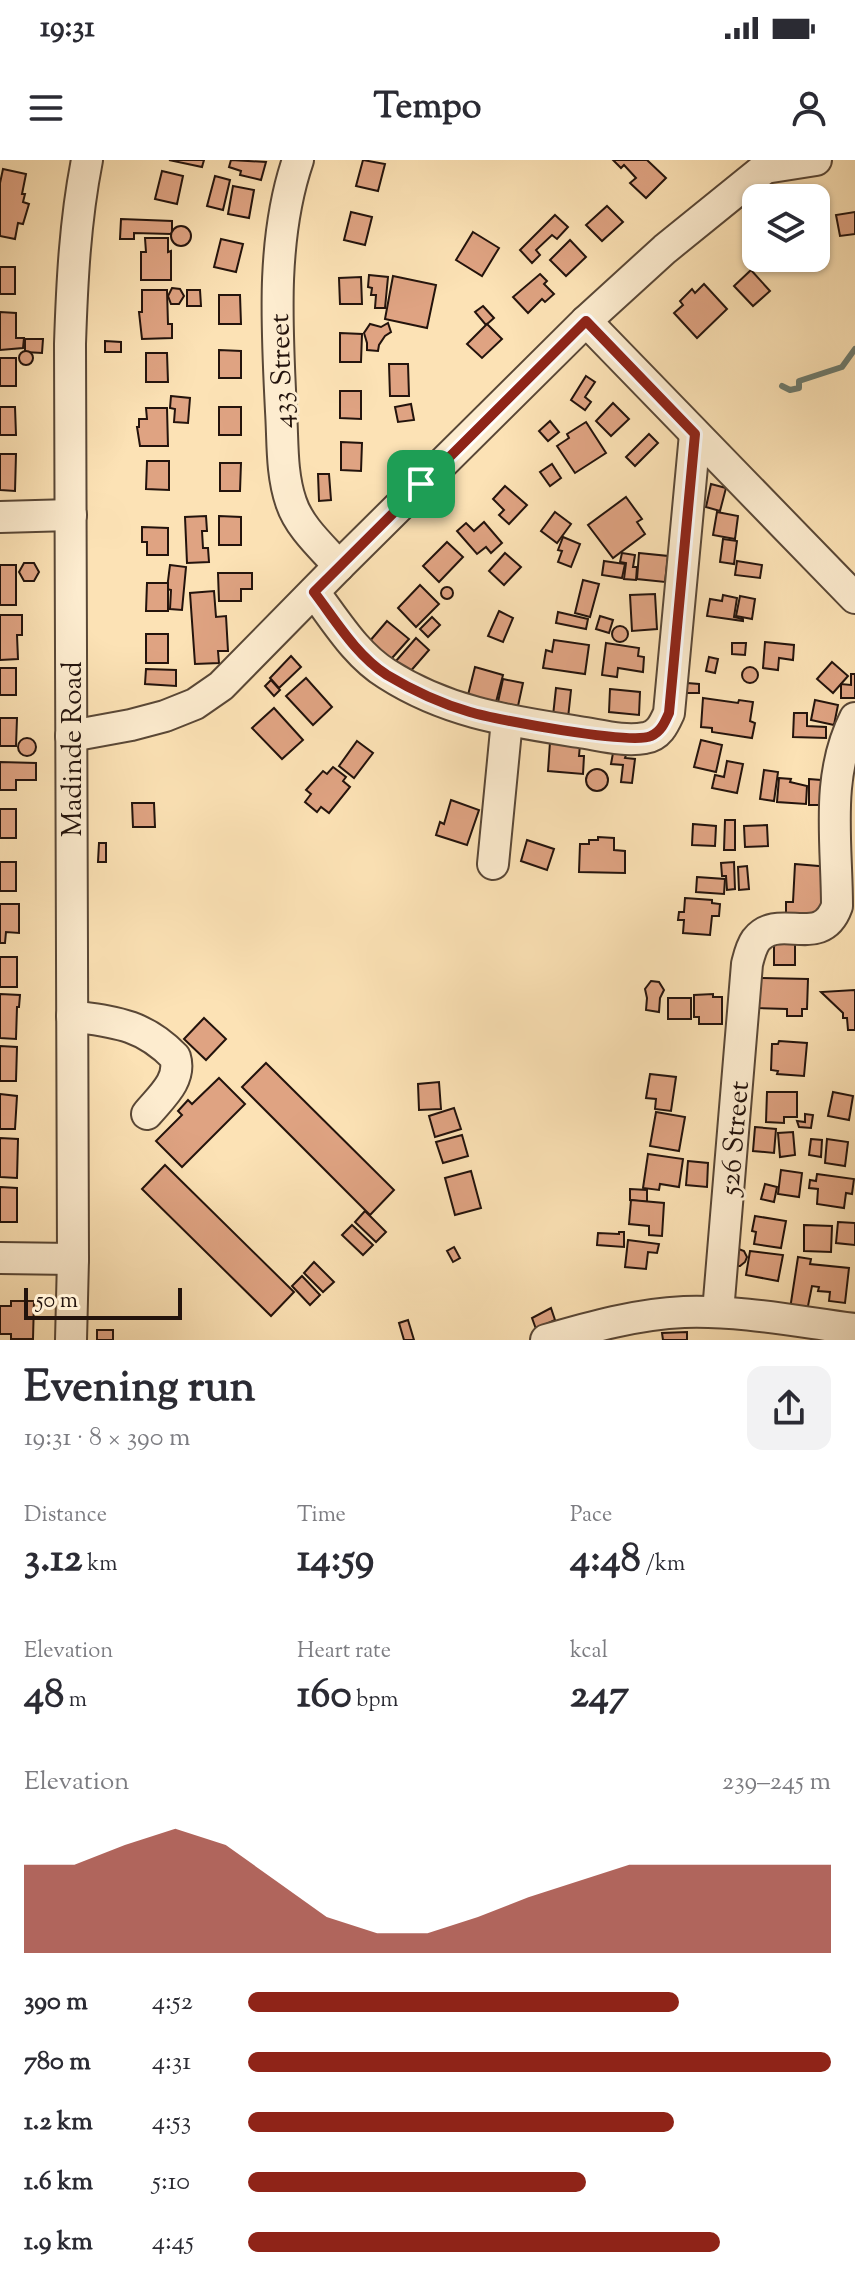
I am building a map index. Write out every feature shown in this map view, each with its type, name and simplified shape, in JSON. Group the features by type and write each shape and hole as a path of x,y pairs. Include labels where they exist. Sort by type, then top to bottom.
{"street":[{"name":"Madinde Road","path":"71,1340 72,274 78,205 87,160"},
{"name":"433 Street","path":"298,160 282,233 277,306 285,476 292,505 300,519 339,566"},
{"path":"71,736 165,716 195,704 221,686 586,321 665,249 768,164 816,160"},
{"path":"586,321 855,598"},
{"path":"314,592 366,660 387,675 450,705 507,720 620,739 647,738 657,733 669,713 695,434"},
{"path":"0,517 71,515"},
{"name":"526 Street","path":"718,1312 747,964 752,946 764,933 772,929 817,929 834,914 837,906 836,785 839,760 855,718"},
{"path":"493,864 507,720"},
{"path":"72,1016 136,1028 175,1057 177,1072 173,1083 147,1114"},
{"path":"0,1258 73,1259"},
{"path":"546,1340 602,1324 683,1312 718,1312 855,1329"}],"building":[{"path":"169,160 204,160 202,167"},
{"path":"231,160 266,162 261,180 240,175 241,171 229,167"},
{"path":"363,160 385,164 378,191 356,186"},
{"path":"613,160 647,160 666,178 646,198 630,183 636,178 624,165 621,168"},
{"path":"3,169 26,174 22,194 25,194 23,202 29,204 23,224 18,223 15,239 0,236"},
{"path":"162,171 183,176 177,204 155,199"},
{"path":"215,176 230,180 223,210 207,206"},
{"path":"233,186 254,190 249,218 228,214"},
{"path":"607,206 623,222 602,241 586,225"},
{"path":"351,212 372,217 365,245 344,240"},
{"path":"855,212 855,234 840,236 836,215"},
{"path":"555,215 568,227 557,239 552,235 536,250 540,255 532,263 520,250"},
{"path":"121,219 172,221 172,232 134,233 134,239 120,239"},
{"path":"181,226 188,229 191,236 188,243 181,246 174,243 171,236 174,229"},
{"path":"473,232 499,248 482,276 456,260"},
{"path":"145,238 168,238 171,280 141,280 141,252 146,252"},
{"path":"221,239 243,244 236,272 214,267"},
{"path":"570,240 586,257 566,276 550,260"},
{"path":"0,267 15,267 15,294 0,294"},
{"path":"753,272 770,291 753,306 734,286"},
{"path":"540,274 547,281 544,284 554,294 545,302 542,299 528,313 513,297"},
{"path":"369,275 388,277 385,308 375,308 376,295 371,295 372,288 368,287"},
{"path":"393,276 436,285 427,328 385,319"},
{"path":"361,277 362,304 340,304 339,278"},
{"path":"704,284 727,309 697,338 674,313 692,289 695,293"},
{"path":"172,288 180,289 184,296 179,304 171,304 168,296"},
{"path":"142,290 167,290 168,324 172,324 172,338 142,339 139,312 142,312"},
{"path":"187,290 200,290 201,306 187,306"},
{"path":"219,295 240,295 241,324 219,324"},
{"path":"483,306 494,318 486,325 475,312"},
{"path":"0,312 16,313 16,338 24,338 23,348 0,350"},
{"path":"388,323 391,332 385,336 378,351 367,350 364,333 370,324 381,327"},
{"path":"487,324 502,339 482,358 467,344"},
{"path":"340,333 362,334 361,362 340,362"},
{"path":"25,339 43,339 42,353 25,352"},
{"path":"105,341 121,342 121,352 105,352"},
{"path":"219,350 241,351 241,378 219,378"},
{"path":"26,351 33,358 26,365 19,358"},
{"path":"146,353 167,353 168,382 146,382"},
{"path":"0,358 16,358 16,386 0,386"},
{"path":"389,364 408,364 409,396 390,396"},
{"path":"586,376 595,382 585,397 591,402 585,410 571,400"},
{"path":"340,391 361,391 361,419 340,418"},
{"path":"171,396 190,398 188,423 174,422 175,409 170,408"},
{"path":"613,403 629,419 611,436 596,421"},
{"path":"411,404 414,420 398,422 395,407"},
{"path":"0,407 15,407 16,435 0,435"},
{"path":"219,407 241,407 241,435 219,435"},
{"path":"146,408 167,408 168,446 140,446 137,427 139,419 147,419"},
{"path":"550,421 559,432 548,441 539,431"},
{"path":"586,422 606,453 575,473 557,446 569,438 567,434"},
{"path":"649,434 658,443 635,466 626,457"},
{"path":"341,442 362,443 361,471 341,470"},
{"path":"0,454 16,454 15,491 0,490"},
{"path":"147,461 169,461 169,490 146,489"},
{"path":"220,463 241,463 240,491 220,491"},
{"path":"552,464 561,478 550,486 540,472"},
{"path":"318,474 329,474 331,500 319,501"},
{"path":"711,484 726,488 720,511 706,507"},
{"path":"505,486 527,505 509,524 499,515 504,510 493,499"},
{"path":"626,497 642,519 637,522 645,534 613,558 588,525"},
{"path":"555,512 571,524 557,543 541,531"},
{"path":"717,512 738,516 735,539 713,535"},
{"path":"206,516 207,531 202,531 203,548 208,548 209,562 187,563 185,517"},
{"path":"219,516 241,517 241,545 219,545"},
{"path":"484,522 502,543 491,553 486,547 477,554 457,531 466,523 474,531"},
{"path":"142,527 168,528 168,555 147,555 147,542 142,542"},
{"path":"563,537 580,544 571,567 558,562"},
{"path":"723,539 737,541 734,564 720,562"},
{"path":"447,542 463,557 439,582 423,566"},
{"path":"505,553 521,567 504,585 489,571"},
{"path":"622,553 635,555 633,567 637,567 636,580 624,579 626,563 620,562"},
{"path":"639,553 668,556 665,582 637,579"},
{"path":"604,561 625,564 622,578 602,575"},
{"path":"737,561 762,565 760,578 735,575"},
{"path":"24,563 34,563 39,572 34,581 24,581 19,572"},
{"path":"0,565 16,565 16,605 0,605"},
{"path":"170,565 186,567 182,610 170,609 171,590 167,589"},
{"path":"218,573 252,573 252,589 241,589 241,601 219,601"},
{"path":"583,580 599,584 590,617 575,613"},
{"path":"147,583 168,583 168,611 146,611"},
{"path":"420,585 439,604 416,627 398,608"},
{"path":"442,588 452,588 452,598 442,598"},
{"path":"214,591 216,617 226,616 228,651 218,651 219,663 195,664 190,593"},
{"path":"655,594 657,629 632,631 630,595"},
{"path":"723,595 737,598 734,617 743,621 707,616 710,599 722,601"},
{"path":"740,596 755,599 752,619 736,616"},
{"path":"499,611 513,618 503,642 488,636"},
{"path":"558,612 588,619 586,629 556,623"},
{"path":"0,615 22,615 22,635 17,635 18,659 0,660"},
{"path":"600,616 613,620 609,633 596,629"},
{"path":"432,617 440,625 428,637 420,629"},
{"path":"387,621 409,639 384,667 363,649"},
{"path":"620,626 628,634 620,642 612,634"},
{"path":"146,634 168,634 168,663 146,663"},
{"path":"416,638 429,650 402,681 389,669"},
{"path":"554,640 589,645 585,674 543,668 546,650 552,652"},
{"path":"765,642 794,645 793,660 779,658 778,670 763,668"},
{"path":"606,643 639,648 638,656 644,657 643,672 618,668 617,677 602,675"},
{"path":"732,643 746,643 745,655 732,654"},
{"path":"291,656 301,667 279,688 270,678"},
{"path":"709,657 718,659 715,673 706,671"},
{"path":"832,662 848,676 833,693 817,679"},
{"path":"475,667 503,675 496,702 468,695"},
{"path":"747,667 753,667 758,675 756,681 747,683 742,678 742,672"},
{"path":"0,668 16,668 16,695 0,695"},
{"path":"146,669 176,670 176,686 145,684"},
{"path":"851,674 855,674 855,698 841,698 841,684 851,685"},
{"path":"306,678 332,707 313,725 286,696"},
{"path":"503,679 523,683 518,706 498,702"},
{"path":"271,680 280,690 274,696 265,686"},
{"path":"687,683 699,684 699,693 687,693"},
{"path":"556,688 571,690 568,718 553,716"},
{"path":"610,689 640,692 639,715 609,712"},
{"path":"703,698 753,702 750,721 755,723 752,738 712,732 712,728 701,727"},
{"path":"815,700 838,705 834,725 811,720"},
{"path":"274,708 303,740 282,759 252,728"},
{"path":"794,713 807,713 807,726 826,727 826,738 793,737"},
{"path":"0,718 17,718 16,746 0,746"},
{"path":"27,738 36,747 27,756 18,747"},
{"path":"701,740 722,745 716,772 694,767"},
{"path":"357,741 373,753 354,778 339,766"},
{"path":"550,742 580,745 579,756 584,756 583,774 548,771"},
{"path":"613,753 635,759 632,783 621,782 623,765 611,764"},
{"path":"727,761 743,764 737,793 712,788 715,775 724,777"},
{"path":"0,762 36,763 36,780 16,780 16,790 0,790"},
{"path":"333,767 346,777 343,781 350,787 329,813 321,807 317,812 305,802 311,794 306,790 323,771 327,774"},
{"path":"597,769 605,772 608,780 605,788 597,791 589,788 586,780 589,772"},
{"path":"764,770 778,772 774,801 760,799"},
{"path":"779,778 807,786 806,804 777,802"},
{"path":"809,779 821,780 821,805 809,805"},
{"path":"451,800 479,810 467,845 436,835 440,822 444,824"},
{"path":"132,803 154,803 155,827 133,827"},
{"path":"0,809 16,809 16,838 0,838"},
{"path":"725,820 735,820 735,850 724,850"},
{"path":"693,824 716,826 715,846 692,845"},
{"path":"767,825 768,846 745,847 744,826"},
{"path":"598,837 614,838 614,850 625,851 625,873 579,872 580,844 589,844 589,840 598,840"},
{"path":"527,840 554,849 547,870 521,861"},
{"path":"99,843 106,843 106,862 98,862"},
{"path":"0,862 16,862 16,891 0,891"},
{"path":"734,862 735,889 727,890 721,863"},
{"path":"795,864 830,867 824,917 786,914 786,902 793,902"},
{"path":"747,866 749,889 739,890 738,867"},
{"path":"697,877 725,879 724,894 696,892"},
{"path":"685,898 712,900 712,903 720,904 719,916 712,916 710,935 683,933 684,920 678,920 679,912 684,912"},
{"path":"0,904 19,904 19,933 6,932 5,943 0,943"},
{"path":"774,941 795,941 795,965 774,965"},
{"path":"0,957 17,957 17,987 0,987"},
{"path":"759,978 808,979 807,1009 802,1009 802,1016 787,1016 787,1009 758,1008"},
{"path":"651,981 659,982 664,990 659,1012 646,1010 645,989"},
{"path":"855,990 855,1030 848,1030 847,1018 843,1018 843,1013 821,992"},
{"path":"0,994 20,995 16,1039 0,1038"},
{"path":"713,994 713,997 722,997 722,1024 699,1024 699,1017 694,1017 694,995"},
{"path":"668,998 691,998 691,1019 668,1019"},
{"path":"204,1018 226,1039 206,1060 184,1039"},
{"path":"779,1041 807,1043 804,1076 777,1074 778,1071 771,1070 772,1044"},
{"path":"0,1046 17,1047 16,1081 0,1081"},
{"path":"266,1063 394,1190 370,1215 242,1087"},
{"path":"650,1074 676,1077 671,1111 655,1109 656,1099 646,1098"},
{"path":"219,1078 245,1104 182,1167 156,1141 182,1115 178,1111 188,1100 192,1104"},
{"path":"439,1082 441,1109 419,1110 418,1084"},
{"path":"767,1092 797,1092 797,1117 784,1117 784,1123 766,1122"},
{"path":"833,1092 853,1096 849,1120 828,1116"},
{"path":"0,1094 17,1096 15,1129 0,1129"},
{"path":"454,1108 461,1129 435,1137 429,1116"},
{"path":"656,1112 685,1117 679,1151 650,1146"},
{"path":"805,1114 813,1115 811,1128 799,1127 797,1121 805,1122"},
{"path":"755,1127 776,1129 774,1153 753,1151"},
{"path":"793,1132 795,1155 780,1157 778,1133"},
{"path":"462,1135 468,1156 443,1163 436,1142"},
{"path":"0,1138 18,1139 17,1178 0,1177"},
{"path":"811,1139 822,1140 821,1157 809,1155"},
{"path":"827,1139 848,1142 845,1166 825,1163"},
{"path":"648,1154 683,1159 679,1187 660,1184 659,1190 643,1188"},
{"path":"688,1161 708,1163 707,1187 686,1185"},
{"path":"165,1165 294,1292 271,1316 142,1189"},
{"path":"781,1170 802,1173 799,1197 778,1194"},
{"path":"471,1171 481,1208 455,1215 445,1178"},
{"path":"817,1174 854,1179 852,1194 846,1193 844,1208 817,1204 818,1189 809,1188 810,1180 816,1181"},
{"path":"765,1184 777,1187 774,1202 761,1199"},
{"path":"0,1187 17,1188 17,1222 0,1222"},
{"path":"630,1189 647,1190 647,1202 630,1200"},
{"path":"631,1200 664,1203 662,1236 649,1235 649,1226 629,1224"},
{"path":"365,1211 386,1232 376,1242 355,1222"},
{"path":"755,1216 786,1221 781,1248 754,1244 756,1232 752,1231"},
{"path":"838,1222 855,1223 855,1245 836,1243"},
{"path":"352,1225 373,1245 363,1255 342,1235"},
{"path":"804,1225 832,1226 831,1252 804,1251"},
{"path":"624,1232 624,1247 597,1245 598,1233"},
{"path":"628,1240 659,1244 657,1253 648,1252 646,1269 625,1267"},
{"path":"454,1247 460,1258 453,1262 447,1251"},
{"path":"736,1248 744,1251 747,1257 740,1266 737,1266"},
{"path":"750,1251 783,1255 778,1281 746,1275"},
{"path":"798,1257 811,1259 810,1264 849,1268 845,1303 829,1301 830,1292 818,1291 819,1287 812,1286 807,1311 790,1309"},
{"path":"314,1262 334,1282 323,1292 304,1273"},
{"path":"302,1276 320,1295 310,1305 292,1286"},
{"path":"11,1301 34,1301 33,1339 11,1339 11,1334 0,1334 0,1306 11,1306"},
{"path":"551,1308 555,1320 536,1329 532,1318"},
{"path":"408,1320 414,1340 404,1340 399,1323"},
{"path":"97,1330 113,1330 113,1340 97,1340"},
{"path":"687,1332 687,1340 663,1340 662,1333"}],"waterway":[{"path":"782,386 790,390 799,388 799,381 842,367 855,349"}],"route":[{"path":"586,321 695,434 669,713 657,733 647,738 620,739 473,713 414,689 366,660 314,592 421,484 586,321"}]}
